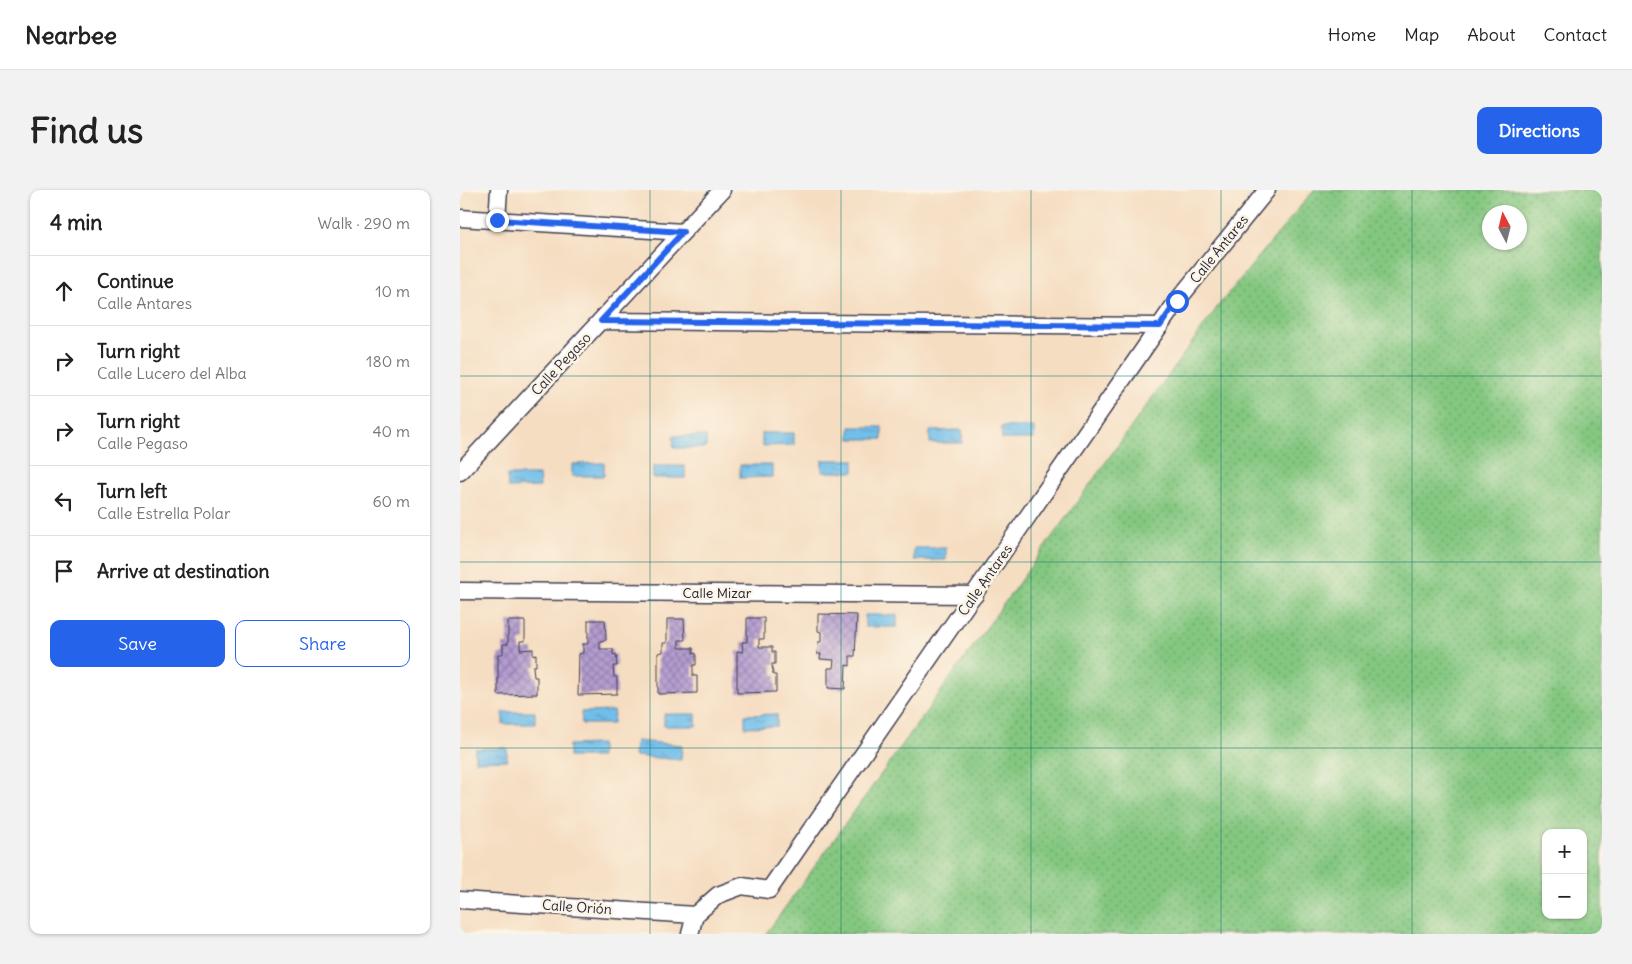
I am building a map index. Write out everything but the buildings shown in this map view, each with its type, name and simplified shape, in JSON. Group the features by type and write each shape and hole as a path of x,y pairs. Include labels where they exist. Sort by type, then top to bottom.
{"street":[{"path":"497,220 499,190"},
{"name":"Calle Pegaso","path":"460,472 722,190"},
{"name":"Calle Antares","path":"695,915 718,895 742,886 769,890 975,596 1177,301 1267,190"},
{"path":"460,218 683,232"},
{"path":"601,321 1160,326"},
{"name":"Calle Mizar","path":"460,591 975,596"},
{"name":"Calle Orión","path":"460,900 695,915"},
{"path":"690,934 695,915"}],"green space":[{"path":"1314,190 1602,190 1602,934 766,934 1219,305"}],"water":[{"path":"850,427 882,427 882,439 850,439"},
{"path":"1001,427 1034,427 1034,439 1002,439"},
{"path":"962,430 962,443 930,443 930,431"},
{"path":"762,433 794,433 794,445 762,446"},
{"path":"673,436 706,436 706,448 674,448"},
{"path":"822,460 854,460 854,472 822,472"},
{"path":"604,463 604,476 572,476 572,464"},
{"path":"740,465 772,465 772,477 740,478"},
{"path":"653,466 685,466 685,478 653,478"},
{"path":"507,475 539,475 540,487 508,488"},
{"path":"914,548 946,548 946,560 914,560"},
{"path":"865,615 897,615 897,627 865,627"},
{"path":"614,711 613,724 582,724 581,712"},
{"path":"503,712 535,712 535,724 503,724"},
{"path":"664,714 696,714 696,726 664,726"},
{"path":"777,714 777,726 745,727 745,715"},
{"path":"636,741 682,745 681,760 634,756"},
{"path":"601,744 601,757 569,757 569,745"},
{"path":"507,748 507,760 475,761 475,749"}],"route":[{"path":"497,220 683,232 601,321 1160,326 1177,301"}]}
